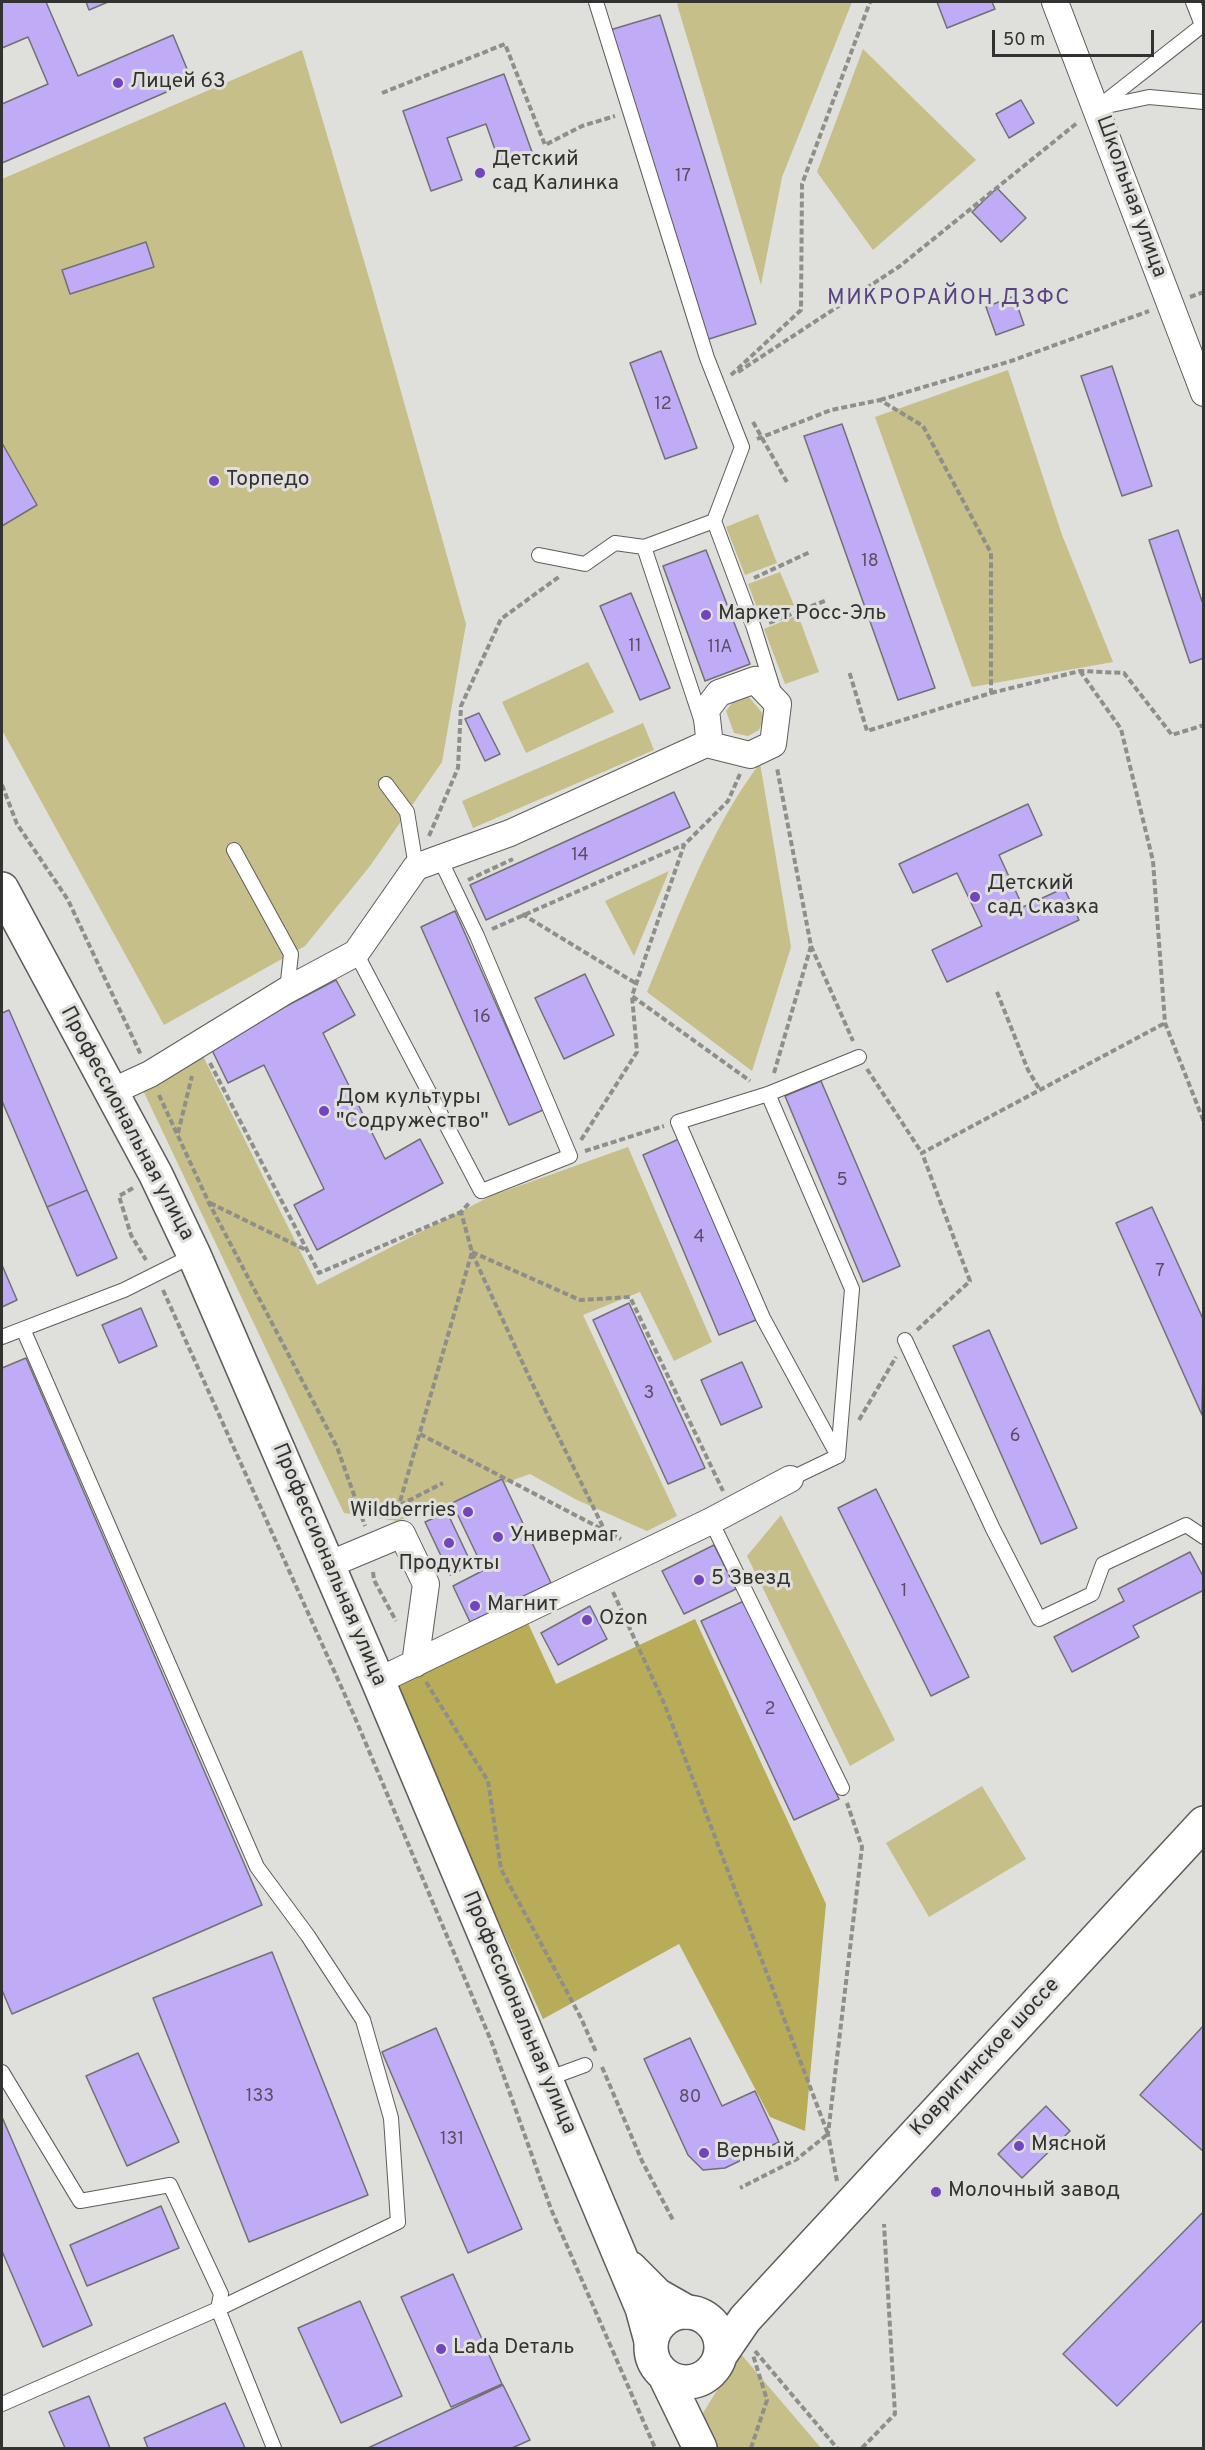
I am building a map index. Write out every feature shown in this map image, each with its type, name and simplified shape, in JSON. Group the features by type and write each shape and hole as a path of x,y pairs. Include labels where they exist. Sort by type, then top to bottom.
{"main road":[{"name":"Профессиональная улица","path":"2,889 156,1175 194,1255 378,1681 621,2257 642,2308 651,2341 653,2361 665,2376 698,2444"},
{"name":"Ковригинское шоссе","path":"712,2366 738,2328 768,2294 1203,1823"},
{"name":"Профессиональная улица","path":"621,2257 641,2281 657,2295 697,2315"},
{"name":"Ковригинское шоссе","path":"697,2315 727,2319 746,2310 768,2294"},
{"path":"651,2341 660,2323 677,2313 697,2315 718,2334 712,2366 684,2383 665,2376"},
{"name":"Профессиональная улица","path":"698,2444 692,2418 694,2399 712,2366"}],"street":[{"name":"Школьная улица","path":"1055,2 1203,393"},
{"path":"111,1092 150,1074 287,990 356,953 428,863 510,833 706,744 710,745 750,755 773,744 778,704 755,680 719,693 706,710 710,745"},
{"path":"378,1681 604,1573 790,1479"},
{"path":"328,1565 367,1536 402,1534 426,1584 415,1664"}],"lane":[{"path":"596,2 706,358 742,447 714,520 754,628 778,704"},
{"path":"1097,108 1203,25 1193,2"},
{"path":"1097,108 1149,97 1203,102"},
{"path":"539,555 585,564 615,543 644,547 714,520"},
{"path":"644,547 710,745"},
{"path":"356,953 481,1191 570,1156 477,936 428,863 407,812 386,784"},
{"path":"234,850 291,954 287,990"},
{"path":"838,1456 764,1318 678,1122 768,1094 859,1057"},
{"path":"768,1094 852,1289 838,1456"},
{"path":"2,1337 124,1290 194,1255"},
{"path":"2,2404 218,2310 398,2222 391,2118 363,2020 308,1936 257,1867 23,1329"},
{"path":"905,1340 993,1529 1039,1619 1092,1594 1103,1563 1186,1525 1203,1537"},
{"path":"790,1479 838,1456"},
{"path":"721,1515 842,1788"},
{"path":"547,2079 585,2065"},
{"path":"2,2072 80,2201 170,2185 221,2294 218,2310 274,2448"}],"path":[{"path":"870,2 802,184 801,310 727,380 900,266 1097,108"},
{"path":"382,93 505,44 545,145 582,126 630,112"},
{"path":"742,447 831,410 880,400 1011,361 1203,292"},
{"path":"880,400 923,426 991,553 991,693"},
{"path":"750,418 788,484"},
{"path":"738,586 810,552"},
{"path":"428,863 458,768 461,706 501,619 568,570 585,564"},
{"path":"754,628 827,600"},
{"path":"849,671 867,731 991,693 1080,671 1124,673 1172,735 1203,725"},
{"path":"1080,671 1121,729 1154,861 1165,1023 1203,1122"},
{"path":"632,996 768,1094 811,946 773,744"},
{"path":"477,936 522,914 684,845 728,801 750,755"},
{"path":"2,785 16,824 68,900 209,1203 337,1447 367,1536 374,1580 406,1640 415,1664 488,1781 501,1869 581,2018 642,2161 674,2222"},
{"path":"570,1156 637,1052 632,996 684,845"},
{"path":"522,914 637,984"},
{"path":"997,992 1028,1070 1040,1090"},
{"path":"838,1456 905,1340 970,1281 921,1153 1165,1023"},
{"path":"177,1134 200,1043"},
{"path":"200,1043 319,1273 461,1212 481,1191"},
{"path":"570,1156 678,1122"},
{"path":"188,1156 119,1197 131,1235 155,1275 353,1713 492,2043 552,2209 655,2448"},
{"path":"209,1203 307,1250"},
{"path":"461,1212 472,1252 531,1381 605,1531"},
{"path":"399,1505 472,1252"},
{"path":"472,1252 580,1300 630,1297 721,1515"},
{"path":"420,1434 646,1552"},
{"path":"367,1536 399,1505 443,1483"},
{"path":"604,1573 664,1703 828,2134 837,2184"},
{"path":"740,2188 797,2159 828,2134 862,1847 842,1788"},
{"path":"862,2448 895,2414 884,2224"},
{"path":"751,2448 767,2400 750,2346 837,2448"}],"shaded area":[{"path":"682,2 852,2 782,177 761,285 677,4"},
{"path":"863,49 976,160 873,250 817,172"},
{"name":"Торпедо","path":"302,50 372,288 466,624 442,762 370,866 305,946 164,1025 2,730 2,179"},
{"path":"1008,370 1062,535 1113,662 972,687 875,417"},
{"path":"758,514 777,563 745,575 726,527"},
{"path":"780,572 794,605 761,618 748,584"},
{"path":"798,615 819,672 785,684 764,629"},
{"path":"588,662 614,712 526,753 502,702"},
{"path":"748,696 765,716 759,730 748,736 734,733 726,711 735,699"},
{"path":"643,723 654,750 473,828 462,801"},
{"path":"760,763 791,947 752,1071 647,992 697,873 725,816"},
{"path":"669,871 634,956 605,901"},
{"path":"200,1050 317,1285 491,1196 628,1147 712,1342 674,1361 640,1292 583,1315 677,1516 647,1531 575,1499 530,1474 397,1521 344,1513 140,1084"},
{"path":"781,1515 895,1740 850,1766 747,1556"},
{"path":"695,1619 826,1904 805,2131 770,2117 679,1944 543,2019 393,1689 527,1621 556,1684"},
{"path":"982,1786 1026,1859 929,1917 886,1843"},
{"path":"740,2353 821,2448 715,2448 703,2413"}],"building":[{"name":"Лицей 63","path":"2,2 46,2 78,76 173,35 192,81 2,163 2,104 48,84 28,37 2,48"},
{"path":"86,2 108,2 89,10"},
{"path":"937,2 992,2 995,9 947,28"},
{"path":"660,15 756,324 706,340 610,30"},
{"path":"504,74 532,152 500,164 486,124 447,138 462,180 431,191 403,111"},
{"path":"1021,100 1034,123 1009,138 996,114"},
{"path":"997,188 1026,218 1001,242 972,212"},
{"path":"146,242 154,267 70,294 62,270"},
{"path":"1014,296 1024,325 996,335 986,307"},
{"path":"661,351 697,448 665,459 630,363"},
{"path":"1112,366 1152,486 1122,496 1081,376"},
{"path":"842,424 935,688 898,700 804,436"},
{"path":"2,443 37,505 2,526"},
{"path":"1178,530 1204,607 1204,658 1190,663 1149,540"},
{"name":"Маркет Росс-Эль","path":"706,550 750,664 705,681 663,566"},
{"path":"631,593 670,688 640,700 600,606"},
{"path":"479,713 500,754 485,761 465,719"},
{"path":"674,792 690,827 486,920 470,885"},
{"path":"1028,804 1042,835 999,855 1023,907 1064,888 1079,920 947,982 932,950 982,926 957,873 913,893 899,864"},
{"path":"455,911 543,1110 509,1125 421,927"},
{"path":"585,974 614,1035 564,1059 535,998"},
{"name":"Дом культуры \"Содружество\"","path":"336,980 355,1015 323,1033 385,1159 420,1139 443,1183 317,1250 294,1205 324,1189 264,1065 228,1083 210,1046"},
{"path":"9,1010 87,1190 47,1207 2,1101 2,1013"},
{"path":"821,1081 900,1266 863,1282 785,1096"},
{"path":"679,1139 756,1320 719,1335 643,1155"},
{"path":"87,1190 117,1258 77,1276 47,1207"},
{"path":"1152,1207 1204,1321 1202,1415 1116,1223"},
{"path":"2,1265 17,1300 2,1307"},
{"path":"629,1303 705,1468 668,1484 593,1320"},
{"path":"141,1308 157,1346 119,1363 102,1325"},
{"path":"989,1330 1077,1528 1041,1544 953,1346"},
{"path":"26,1358 262,1905 12,2014 2,1990 2,1368"},
{"path":"742,1362 762,1407 721,1425 701,1380"},
{"name":"Универмаг","path":"502,1479 551,1583 470,1622 453,1586 484,1570 452,1503"},
{"path":"876,1489 969,1677 931,1696 838,1508"},
{"name":"Продукты","path":"447,1512 472,1565 450,1575 425,1522"},
{"name":"5 Звезд","path":"714,1545 736,1589 684,1614 662,1571"},
{"path":"1190,1552 1204,1578 1204,1590 1133,1626 1139,1637 1072,1672 1054,1637 1124,1601 1118,1589"},
{"path":"746,1600 839,1799 794,1820 701,1621"},
{"path":"590,1606 607,1639 558,1665 541,1633"},
{"path":"272,1952 368,2195 249,2242 153,1998"},
{"path":"1204,2025 1204,2152 1140,2095"},
{"path":"436,2028 522,2229 468,2253 382,2052"},
{"path":"690,2038 722,2106 755,2091 779,2142 725,2168 703,2170 688,2155 644,2059"},
{"path":"138,2053 179,2142 127,2166 86,2076"},
{"path":"1046,2106 1070,2131 1022,2178 998,2154"},
{"path":"2,2117 92,2325 43,2347 2,2251"},
{"path":"161,2206 179,2248 87,2286 70,2245"},
{"path":"1204,2211 1204,2319 1117,2406 1063,2354"},
{"path":"453,2274 502,2384 451,2407 401,2297"},
{"path":"360,2301 402,2396 341,2423 298,2328"},
{"path":"503,2385 530,2440 512,2448 368,2448"},
{"path":"89,2396 110,2448 65,2448 49,2412"},
{"path":"225,2403 245,2448 148,2448 144,2438"}],"place":[{"name":"Лицей 63","path":"118,83"},
{"name":"Детский сад Калинка","path":"480,173"},
{"name":"Торпедо","path":"214,481"},
{"name":"Маркет Росс-Эль","path":"706,615"},
{"name":"Детский сад Сказка","path":"975,897"},
{"name":"Дом культуры \"Содружество\"","path":"324,1111"},
{"name":"Wildberries","path":"468,1512"},
{"name":"Универмаг","path":"498,1537"},
{"name":"Продукты","path":"449,1543"},
{"name":"5 Звезд","path":"699,1580"},
{"name":"Магнит","path":"475,1606"},
{"name":"Ozon","path":"587,1620"},
{"name":"Мясной","path":"1019,2146"},
{"name":"Верный","path":"704,2153"},
{"name":"Молочный завод","path":"936,2192"},
{"name":"Lada Dеталь","path":"441,2349"}],"district":[{"name":"МИКРОРАЙОН ДЗФС","path":"949,300"}]}
